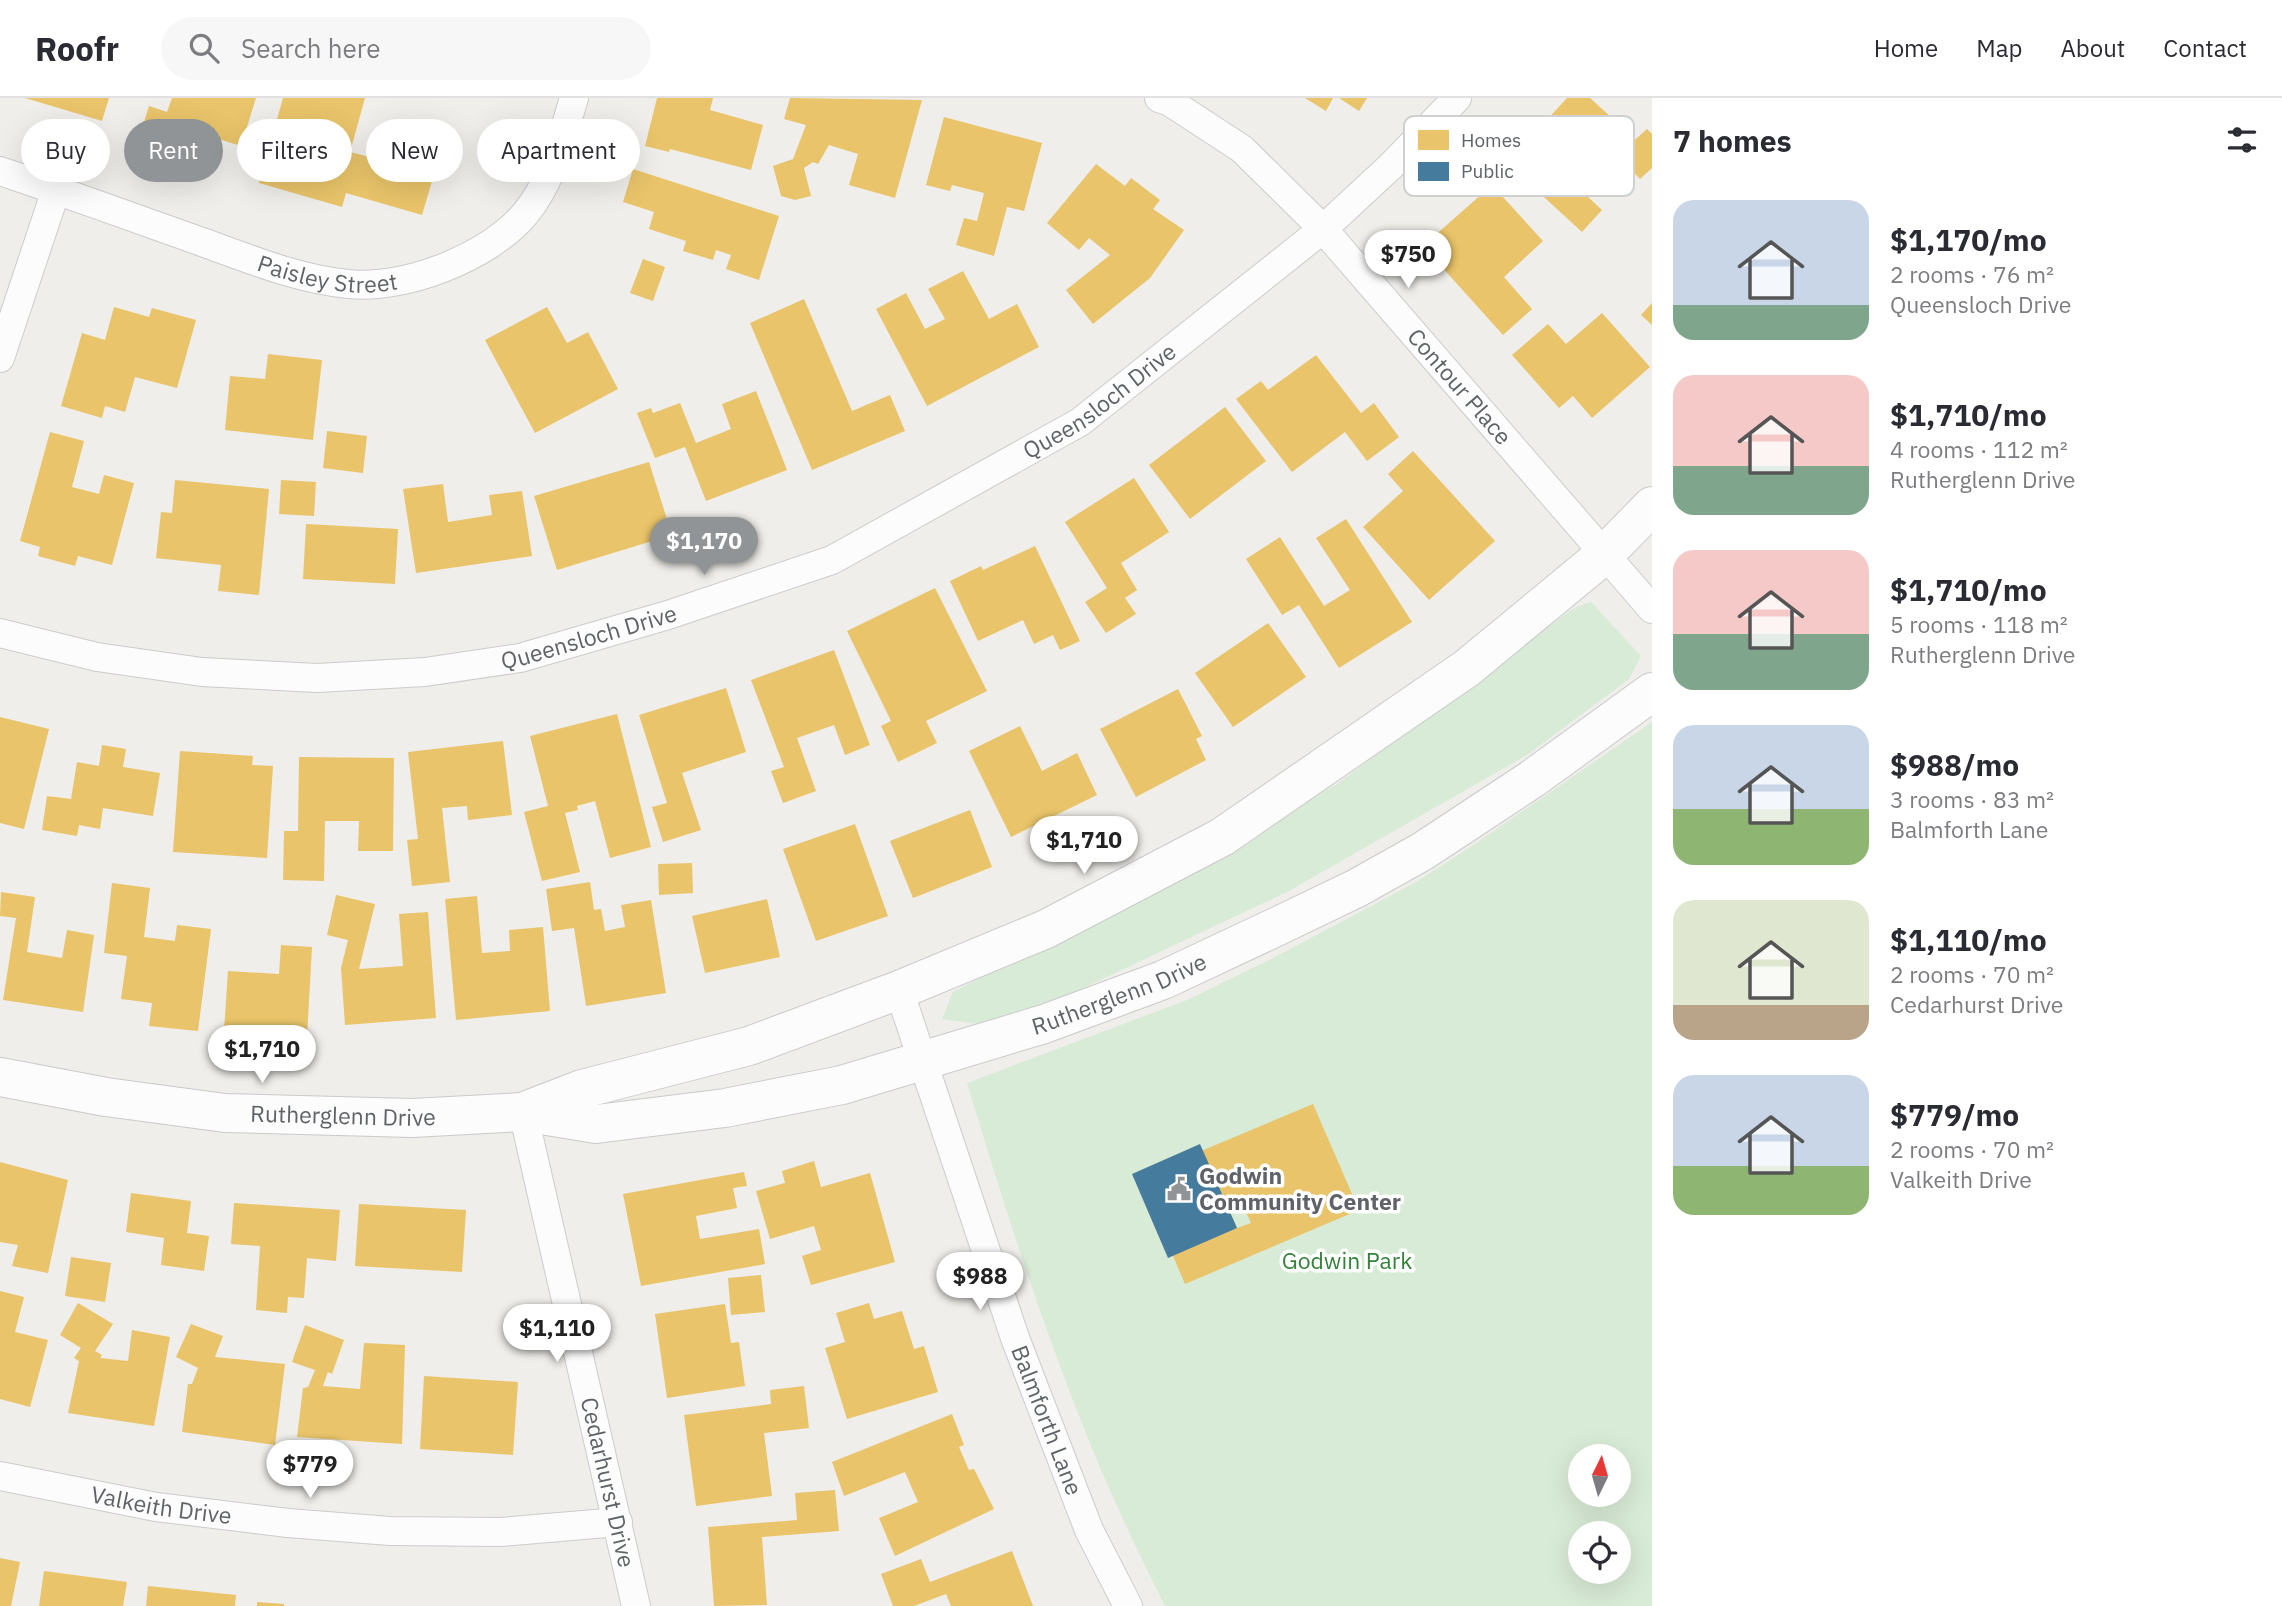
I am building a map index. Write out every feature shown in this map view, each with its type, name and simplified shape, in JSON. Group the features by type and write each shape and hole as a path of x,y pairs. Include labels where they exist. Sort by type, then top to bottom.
{"street":[{"name":"Paisley Street","path":"0,172 294,274 350,285 391,282 445,269 489,245 525,215 550,174 574,98"},
{"name":"Contour Place","path":"1159,98 1170,102 1242,149 1323,229 1652,610"},
{"path":"1440,116 1457,98"},
{"path":"1323,229 1404,153"},
{"path":"0,358 56,190"},
{"name":"Queensloch Drive","path":"0,633 97,657 202,672 317,678 425,671 520,658 668,615 832,560 1080,422 1323,229"},
{"name":"Rutherglenn Drive","path":"523,1112 582,1089 749,1046 899,990 1046,929 1222,837 1467,668 1604,555 1652,506"},
{"name":"Rutherglenn Drive","path":"0,1077 106,1097 225,1113 412,1118 523,1112 596,1124 725,1108 842,1085 1044,1024 1163,980 1357,888 1423,851 1532,779 1652,692"},
{"name":"Balmforth Lane","path":"899,990 1015,1338 1089,1530 1128,1606"},
{"name":"Cedarhurst Drive","path":"523,1112 636,1606"},
{"name":"Valkeith Drive","path":"0,1476 156,1507 288,1523 390,1531 501,1532 618,1522"}],"green space":[{"path":"1591,602 1641,656 1629,679 1527,755 1287,892 1058,1000 987,1025 942,1019 953,992 1196,866 1337,784 1574,608"},
{"name":"Godwin Park","path":"1652,722 1652,1606 1165,1606 1117,1507 1073,1402 1025,1266 967,1083 1187,1000 1416,882"}],"building: Homes":[{"path":"25,98 109,98 103,119"},
{"path":"172,98 256,98 249,119 237,119 237,145 223,140 223,119 145,119 149,106 167,112"},
{"path":"283,98 365,98 352,145 352,119 277,119"},
{"path":"657,98 713,98 710,110 763,125 751,170 670,149 669,152 645,146"},
{"path":"790,98 922,100 895,198 849,185 858,154 829,145 818,164 813,162 804,168 811,196 795,200 781,196 773,166 793,159 806,125 784,119"},
{"path":"1305,98 1333,98 1326,111"},
{"path":"1339,98 1367,98 1359,111"},
{"path":"1567,98 1590,98 1610,116 1550,116"},
{"path":"944,117 1042,143 1024,211 1007,207 994,256 956,245 964,218 977,221 984,193 952,185 950,191 926,185"},
{"path":"1647,129 1652,134 1652,168 1640,179 1634,172 1634,141"},
{"path":"352,153 366,156 366,182 432,182 422,215 346,193 342,207 259,183 352,182"},
{"path":"1096,164 1125,186 1131,178 1160,200 1153,209 1184,230 1150,278 1093,324 1066,290 1110,255 1089,238 1079,250 1047,223"},
{"path":"640,171 779,216 759,280 726,269 731,255 716,250 713,260 683,251 686,241 649,229 654,212 623,202 629,182 640,182"},
{"path":"1480,196 1502,196 1543,241 1504,277 1532,309 1503,335 1423,246"},
{"path":"1543,196 1587,196 1602,210 1582,232"},
{"path":"643,259 665,267 653,301 630,293"},
{"path":"963,271 989,319 1017,304 1039,347 927,406 876,309 906,293 925,329 945,319 928,289"},
{"path":"804,299 852,411 890,395 905,431 812,470 750,323"},
{"path":"1652,303 1652,325 1641,315"},
{"path":"114,307 149,317 152,308 196,320 177,388 135,377 125,412 105,406 102,418 61,406 82,333 105,340"},
{"path":"547,307 567,343 588,332 618,389 535,433 485,340"},
{"path":"1602,313 1650,367 1592,418 1573,396 1559,408 1512,355 1548,324 1566,344"},
{"path":"268,354 322,360 313,440 225,430 230,376 265,379"},
{"path":"1316,355 1361,413 1374,403 1399,437 1367,461 1345,432 1292,472 1236,399 1261,381 1268,390"},
{"path":"756,391 787,470 706,501 685,447 655,458 637,413 651,408 653,413 680,403 696,443 731,429 722,404"},
{"path":"1225,407 1266,461 1190,519 1149,465"},
{"path":"327,431 367,436 363,473 323,468"},
{"path":"50,432 84,441 72,487 99,494 104,475 134,483 112,565 78,556 75,566 38,556 40,547 20,541"},
{"path":"1413,451 1495,541 1429,600 1363,527 1403,491 1388,474"},
{"path":"649,462 672,535 557,570 534,496"},
{"path":"1134,478 1169,532 1121,563 1137,590 1125,598 1136,614 1106,633 1085,602 1107,588 1065,522"},
{"path":"175,480 269,489 259,595 218,591 221,565 156,558 161,512 172,513"},
{"path":"281,480 316,482 314,516 279,514"},
{"path":"443,484 448,522 492,515 489,495 522,491 532,556 416,573 403,489"},
{"path":"1346,519 1412,622 1339,668 1299,605 1282,615 1246,559 1280,537 1324,606 1350,590 1316,538"},
{"path":"306,524 398,529 395,584 303,579"},
{"path":"1035,546 1080,641 1060,650 1053,635 1034,644 1023,620 978,641 950,581 981,566 983,570"},
{"path":"935,588 987,691 926,721 937,743 898,762 881,726 891,721 847,631"},
{"path":"1268,623 1306,677 1233,727 1195,673"},
{"path":"834,650 870,745 845,755 834,725 797,738 816,791 783,803 771,771 784,767 751,680"},
{"path":"726,688 746,752 682,773 701,830 663,842 652,807 667,803 639,715"},
{"path":"1178,689 1202,736 1196,739 1206,760 1136,797 1100,729"},
{"path":"617,714 651,847 610,858 595,801 577,806 578,810 565,813 580,872 542,881 524,812 548,806 530,736"},
{"path":"0,717 49,729 24,829 0,823"},
{"path":"1020,726 1042,771 1077,753 1097,795 1011,837 969,751"},
{"path":"503,741 512,815 468,820 467,806 442,808 450,882 412,886 407,840 418,839 408,752"},
{"path":"102,745 126,749 123,767 160,773 153,816 103,808 100,829 79,825 77,836 42,830 47,796 71,799 77,762 99,766"},
{"path":"180,751 253,756 252,765 273,766 267,858 173,852"},
{"path":"299,757 394,758 393,851 358,851 359,821 325,821 324,881 283,880 284,831 298,831"},
{"path":"970,810 992,867 913,898 890,841"},
{"path":"855,824 888,916 816,941 783,849"},
{"path":"692,863 693,893 659,895 658,864"},
{"path":"590,882 594,910 601,909 605,931 625,927 621,905 651,900 666,993 586,1006 574,928 552,931 546,889"},
{"path":"112,883 150,888 144,937 175,941 177,925 211,929 198,1031 149,1026 152,1003 121,999 127,956 104,953"},
{"path":"1,892 35,897 27,952 62,958 67,930 94,935 83,1012 3,1000 16,918 0,916"},
{"path":"336,895 375,904 359,969 403,966 399,914 428,912 436,1018 345,1025 341,968 348,940 327,935"},
{"path":"477,896 482,953 510,951 509,930 543,927 550,1011 456,1020 445,899"},
{"path":"767,899 780,957 705,973 692,916"},
{"path":"281,945 312,947 307,1037 224,1031 228,971 279,974"},
{"path":"1313,1104 1359,1210 1185,1284 1150,1202 1205,1178 1194,1154","holes":["1240,1199 1251,1223 1237,1228 1227,1205"]},
{"path":"814,1161 821,1187 870,1173 895,1262 811,1285 802,1256 821,1250 814,1226 770,1239 756,1191 785,1183 782,1171"},
{"path":"0,1162 68,1180 48,1273 12,1266 18,1245 0,1242"},
{"path":"744,1172 747,1186 733,1188 737,1208 696,1216 700,1239 759,1229 765,1264 641,1286 623,1194"},
{"path":"131,1193 191,1201 187,1233 209,1236 204,1271 161,1265 164,1238 126,1232"},
{"path":"234,1203 340,1210 336,1261 307,1258 304,1298 288,1297 287,1313 256,1310 260,1246 231,1244"},
{"path":"359,1204 466,1210 462,1272 355,1266"},
{"path":"71,1257 111,1263 105,1302 65,1296"},
{"path":"761,1275 765,1312 731,1315 728,1278"},
{"path":"0,1291 24,1297 15,1332 48,1340 30,1407 0,1399"},
{"path":"78,1303 113,1324 95,1351 102,1355 100,1358 128,1361 132,1330 170,1337 154,1426 68,1413 79,1361 74,1358 81,1348 60,1335"},
{"path":"869,1303 874,1319 902,1311 914,1349 924,1346 938,1392 847,1419 825,1348 845,1342 836,1313"},
{"path":"725,1304 731,1343 739,1342 745,1386 667,1398 655,1314"},
{"path":"191,1324 223,1336 215,1357 285,1364 275,1445 182,1432 188,1384 192,1384 198,1368 176,1357"},
{"path":"305,1325 344,1340 332,1374 328,1372 323,1386 360,1389 364,1343 405,1345 402,1444 297,1437 303,1388 308,1387 315,1370 292,1362"},
{"path":"424,1376 518,1382 513,1455 420,1449"},
{"path":"804,1386 809,1428 764,1433 772,1496 696,1506 684,1415 771,1404 770,1390"},
{"path":"952,1414 964,1445 959,1447 969,1470 974,1469 994,1509 895,1556 879,1518 918,1502 905,1472 844,1496 832,1462"},
{"path":"835,1490 839,1531 762,1537 767,1605 714,1606 708,1527 797,1520 795,1493"},
{"path":"1012,1551 1033,1606 951,1606 946,1594 914,1606 893,1606 881,1574 921,1559 930,1582"},
{"path":"0,1558 20,1562 11,1606 0,1606"},
{"path":"44,1571 127,1582 123,1606 39,1606"},
{"path":"148,1586 236,1595 235,1606 146,1606"},
{"path":"257,1602 284,1604 284,1606 257,1606"}],"building: Public":[{"name":"Godwin Community Center","path":"1200,1144 1237,1228 1168,1258 1132,1174"}],"place":[{"name":"Godwin Community Center","path":"1179,1189"}]}
